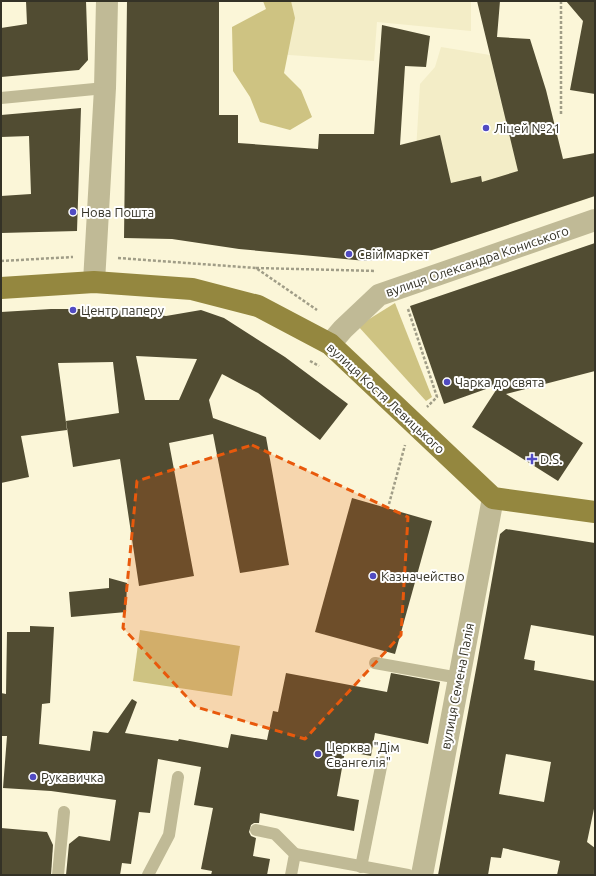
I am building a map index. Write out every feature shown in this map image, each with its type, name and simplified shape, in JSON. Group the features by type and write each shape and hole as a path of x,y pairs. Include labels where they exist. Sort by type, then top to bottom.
{"main road":[{"name":"вулиця Костя Левицького","path":"1,288 94,282 192,289 258,306 330,344 493,498"},
{"path":"493,498 595,512"}],"street":[{"path":"94,282 105,88 107,1"},
{"name":"вулиця Олександра Кониського","path":"330,344 343,329 379,295 595,220"},
{"name":"вулиця Семена Палія","path":"422,875 493,498"}],"lane":[{"path":"1,98 105,88"},
{"path":"375,663 459,678"},
{"path":"361,867 382,762"},
{"path":"148,875 169,835 178,777"},
{"path":"58,875 64,812"},
{"path":"256,830 275,834 295,854 408,875"},
{"path":"291,875 295,854"}],"path":[{"path":"561,1 561,114"},
{"path":"1,260 75,257"},
{"path":"256,268 381,271"},
{"path":"407,307 438,397 426,408"},
{"path":"305,358 324,370"},
{"path":"389,504 405,443 411,448"}],"highlighted area":[{"path":"252,445 408,517 401,635 305,739 196,707 123,628 137,481"}],"shaded area":[{"path":"263,1 291,1 295,18 284,73 301,90 312,117 290,130 260,122 250,97 233,71 232,27 266,9"},
{"path":"281,1 471,1 471,31 377,22 374,61 275,54"},
{"name":"Ліцей №21","path":"441,47 490,55 501,102 546,90 563,159 585,155 595,189 587,199 426,252 415,168 420,84 435,67"},
{"path":"395,303 432,397 426,401 358,326"},
{"path":"140,630 240,646 232,696 133,681"}],"building":[{"path":"26,1 86,1 88,60 79,70 1,77 1,28 27,24"},
{"path":"127,1 219,1 219,115 238,115 238,143 318,149 319,134 374,134 382,25 430,36 426,67 405,66 400,145 440,135 451,183 481,176 482,182 518,171 477,1 500,1 497,37 530,39 546,90 563,159 595,153 595,196 426,252 366,261 239,249 172,239 124,238"},
{"path":"566,1 595,1 595,94 570,90 583,21"},
{"path":"81,108 77,231 1,233 1,196 31,194 29,136 1,137 1,115"},
{"path":"595,243 595,371 506,394 583,443 558,481 472,427 500,384 444,404 410,306"},
{"path":"51,309 107,309 166,316 201,310 224,318 285,357 348,404 320,440 258,393 222,374 209,400 213,418 266,437 289,565 240,573 213,434 169,443 194,576 139,586 120,459 73,467 66,421 119,413 113,362 58,363 67,430 21,436 29,477 1,483 1,312","holes":["136,356 197,359 179,400 145,400"]},
{"name":"Казначейство","path":"352,498 432,521 395,654 315,632"},
{"path":"506,529 595,543 595,636 531,625 524,659 535,661 534,670 595,681 595,804 587,842 595,848 595,875 557,875 560,861 503,848 501,858 491,857 488,875 438,875 500,534","holes":["506,754 551,762 544,802 499,794"]},
{"path":"109,578 127,583 126,612 71,617 69,592 109,588"},
{"path":"30,626 54,627 50,703 42,704 39,744 90,751 93,731 108,733 132,699 137,702 125,733 178,741 179,739 228,748 231,734 267,740 273,711 278,712 286,673 387,692 391,673 440,682 428,744 375,733 371,756 345,751 337,796 359,800 354,831 260,813 259,823 254,823 251,825 249,832 251,836 256,838 253,856 270,859 267,875 211,875 212,871 201,869 213,808 194,805 201,767 158,759 150,813 139,812 131,864 122,863 120,875 66,875 69,844 79,836 110,841 116,800 51,791 3,788 7,736 1,736 1,693 6,694 7,632 30,632"},
{"path":"1,828 47,832 53,845 51,875 1,875"}],"place":[{"name":"Ліцей №21","path":"486,128"},
{"name":"Нова Пошта","path":"73,212"},
{"name":"Свiй маркет","path":"349,254"},
{"name":"Центр паперу","path":"73,310"},
{"name":"Чарка до свята","path":"447,382"},
{"name":"D.S.","path":"532,459"},
{"name":"Казначейство","path":"373,576"},
{"name":"Церква \"Дім Євангелія\"","path":"318,754"},
{"name":"Рукавичка","path":"33,777"}]}
